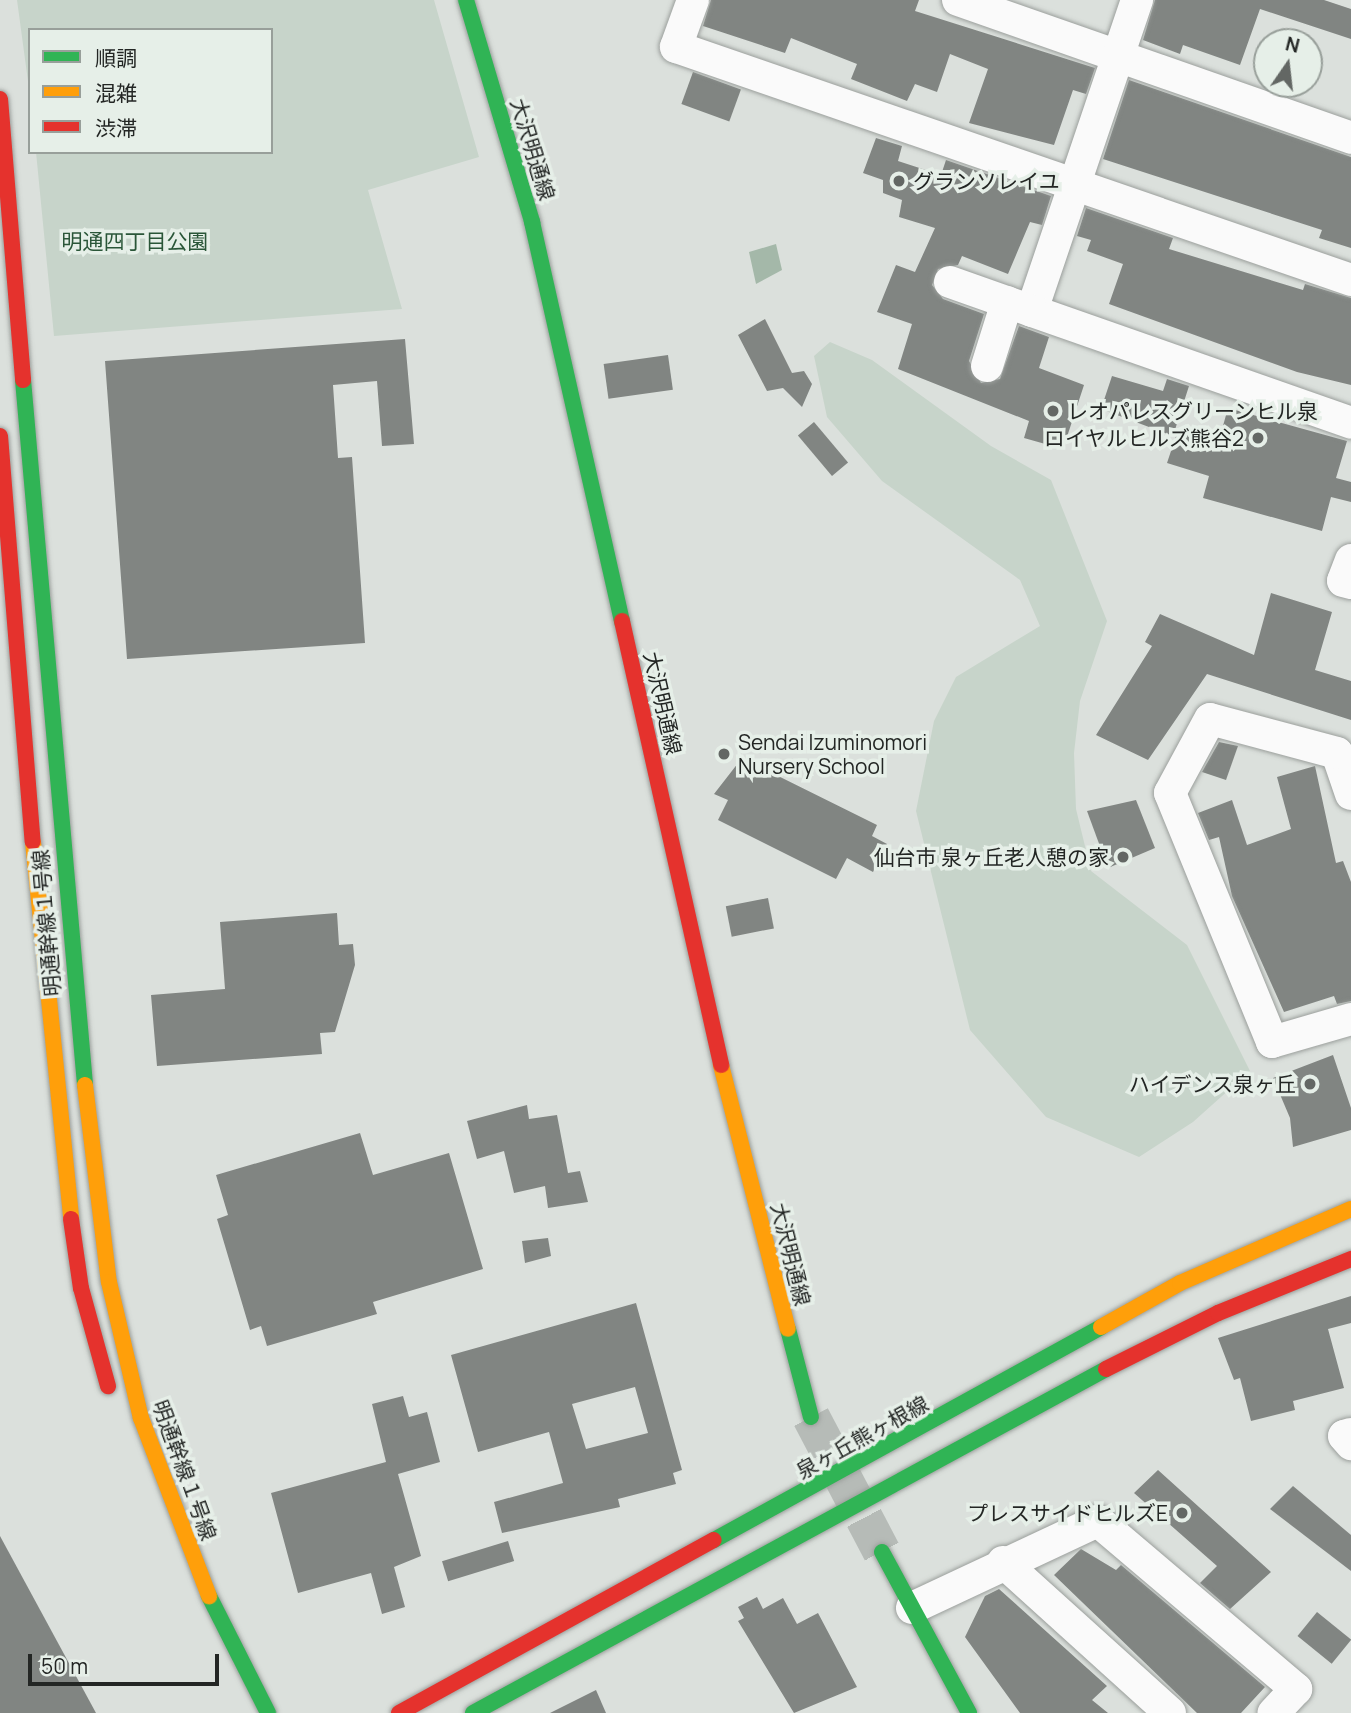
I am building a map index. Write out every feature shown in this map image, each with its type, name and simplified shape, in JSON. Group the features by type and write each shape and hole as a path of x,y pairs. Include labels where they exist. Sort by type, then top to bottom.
{"street":[{"name":"大沢明通線","path":"466,0 532,222 729,1099 811,1417"},
{"path":"693,0 676,47 1351,280"},
{"path":"958,0 1351,138"},
{"path":"987,366 1020,307 1074,183 1137,0"},
{"name":"明通幹線１号線","path":"0,99 26,749 84,1106 109,1282 141,1418 214,1608 268,1713"},
{"path":"950,282 1351,423"},
{"path":"0,436 56,1115 81,1288 111,1400"},
{"path":"1351,560 1343,581 1351,583"},
{"path":"1351,794 1337,753 1210,719 1170,793 1272,1042 1351,1019"},
{"name":"泉ヶ丘熊ヶ根線","path":"399,1713 1180,1283 1351,1209"},
{"path":"473,1713 1073,1386 1218,1313 1351,1259"},
{"path":"1351,1434 1344,1437 1351,1444"},
{"path":"912,1608 1003,1562 1098,1521 1296,1689 1274,1713"},
{"path":"882,1552 969,1713"},
{"path":"1003,1562 1170,1713"}],"green space":[{"name":"明通四丁目公園","path":"17,0 434,0 479,157 368,190 402,309 54,336 36,154 273,154 273,28 28,28 28,81"},
{"path":"830,342 872,360 991,446 1051,480 1107,621 1080,701 1074,753 1076,809 1091,871 1187,945 1250,1071 1193,1122 1139,1157 1046,1117 970,1030 916,811 934,721 956,677 1040,626 1020,580 882,481 827,417 814,356"}],"shaded area":[{"path":"776,244 782,270 756,284 749,252"}],"building":[{"path":"711,0 919,0 915,11 1095,68 1086,94 1073,90 1054,145 969,123 988,69 950,54 937,92 915,84 907,101 851,79 857,64 791,38 785,53 703,26"},
{"path":"1155,0 1324,0 1351,9 1351,39 1260,9 1240,65 1183,45 1180,54 1143,40"},
{"path":"693,72 741,89 729,121 681,104"},
{"path":"1129,80 1351,157 1351,248 1319,238 1322,230 1103,159"},
{"path":"876,138 902,146 898,161 941,175 946,160 1051,196 1042,225 1030,222 1008,274 962,256 958,265 938,269 932,285 943,299 984,314 969,361 981,383 1000,379 1019,326 1049,337 1039,368 1084,385 1063,449 1024,438 1029,421 898,369 912,324 877,312 896,265 915,272 935,228 899,217 902,200 883,193 883,180 863,173"},
{"path":"1086,208 1173,238 1169,249 1303,290 1305,284 1351,298 1351,385 1297,372 1109,304 1123,264 1087,251 1091,240 1077,236"},
{"path":"765,319 792,373 804,371 812,384 802,407 783,388 767,391 738,335"},
{"path":"405,339 414,444 382,446 377,381 333,385 338,458 352,457 365,643 127,659 105,361"},
{"path":"668,355 673,390 609,399 604,364"},
{"path":"1112,376 1163,391 1167,379 1189,386 1173,436 1101,409"},
{"path":"1228,408 1347,441 1336,478 1351,482 1351,502 1331,497 1322,531 1203,498 1209,476 1167,463 1178,430 1219,440"},
{"path":"814,422 848,463 832,476 798,435"},
{"path":"1271,593 1332,612 1315,670 1351,681 1351,720 1207,674 1148,760 1096,735 1152,646 1145,642 1160,614 1254,655"},
{"path":"1219,742 1238,746 1226,780 1202,772"},
{"path":"742,758 877,825 872,836 887,844 873,872 847,858 836,879 718,820 728,800 714,794"},
{"path":"1315,766 1336,863 1343,861 1351,882 1351,1001 1337,1004 1334,996 1284,1012 1232,896 1219,837 1209,840 1198,813 1232,800 1247,845 1291,829 1277,777"},
{"path":"1136,800 1155,848 1108,868 1087,811"},
{"path":"768,898 774,928 732,937 726,906"},
{"path":"337,913 339,945 353,944 355,965 335,1032 320,1033 322,1054 157,1066 151,995 225,989 220,922"},
{"path":"1333,1055 1351,1108 1351,1130 1293,1147 1290,1118 1273,1078"},
{"path":"527,1105 529,1119 557,1115 568,1173 580,1171 588,1202 548,1208 545,1186 514,1193 504,1151 477,1159 467,1121"},
{"path":"360,1133 373,1175 449,1153 483,1269 373,1302 377,1314 267,1346 261,1326 250,1330 217,1219 228,1215 216,1175"},
{"path":"548,1238 551,1256 525,1263 522,1241"},
{"path":"1351,1296 1351,1323 1328,1329 1344,1388 1293,1401 1295,1410 1251,1421 1240,1378 1234,1380 1218,1338"},
{"path":"636,1303 682,1470 673,1473 676,1484 618,1499 620,1507 502,1533 494,1502 563,1483 549,1432 478,1452 451,1355","holes":["635,1387 648,1433 586,1449 572,1404"]},
{"path":"403,1396 409,1417 427,1412 440,1462 398,1474 421,1556 394,1567 405,1607 382,1614 371,1573 298,1593 271,1493 386,1462 372,1404"},
{"path":"1158,1470 1271,1572 1230,1609 1200,1583 1217,1566 1134,1493"},
{"path":"1293,1486 1351,1535 1351,1571 1270,1509"},
{"path":"0,1536 96,1713 0,1713"},
{"path":"508,1541 514,1561 448,1581 442,1561"},
{"path":"1081,1549 1116,1570 1121,1565 1265,1687 1241,1713 1197,1713 1054,1575"},
{"path":"999,1589 1107,1686 1092,1700 1108,1713 1020,1713 965,1637 985,1596"},
{"path":"757,1597 763,1609 783,1598 797,1624 818,1613 857,1687 794,1713 738,1621 744,1618 738,1607"},
{"path":"1317,1612 1351,1640 1332,1664 1297,1636"},
{"path":"596,1690 606,1713 550,1713"}],"tunnel":[{"path":"811,1417 882,1552"}],"traffic: fast":[{"path":"466,0 532,222 622,621"},
{"path":"23,380 85,1085"},
{"path":"714,1540 1101,1327"},
{"path":"788,1329 811,1417"},
{"path":"473,1713 1106,1369"},
{"path":"882,1552 969,1713"},
{"path":"209,1596 268,1713"}],"traffic: slow":[{"path":"33,842 71,1219"},
{"path":"721,1065 788,1329"},
{"path":"85,1085 109,1282 141,1418 209,1596"},
{"path":"1101,1327 1180,1283 1351,1209"}],"traffic: jam":[{"path":"0,99 23,380"},
{"path":"0,436 33,842"},
{"path":"622,621 721,1065"},
{"path":"71,1219 81,1288 108,1386"},
{"path":"1106,1369 1218,1313 1351,1259"},
{"path":"399,1713 714,1540"}],"place":[{"name":"グランソレイユ","path":"899,181"},
{"name":"レオパレスグリーンヒル泉","path":"1053,411"},
{"name":"ロイヤルヒルズ熊谷2","path":"1258,438"},
{"name":"Sendai Izuminomori Nursery School","path":"724,754"},
{"name":"仙台市 泉ヶ丘老人憩の家","path":"1123,857"},
{"name":"ハイデンス泉ヶ丘","path":"1310,1084"},
{"name":"プレスサイドヒルズE","path":"1182,1513"}]}
